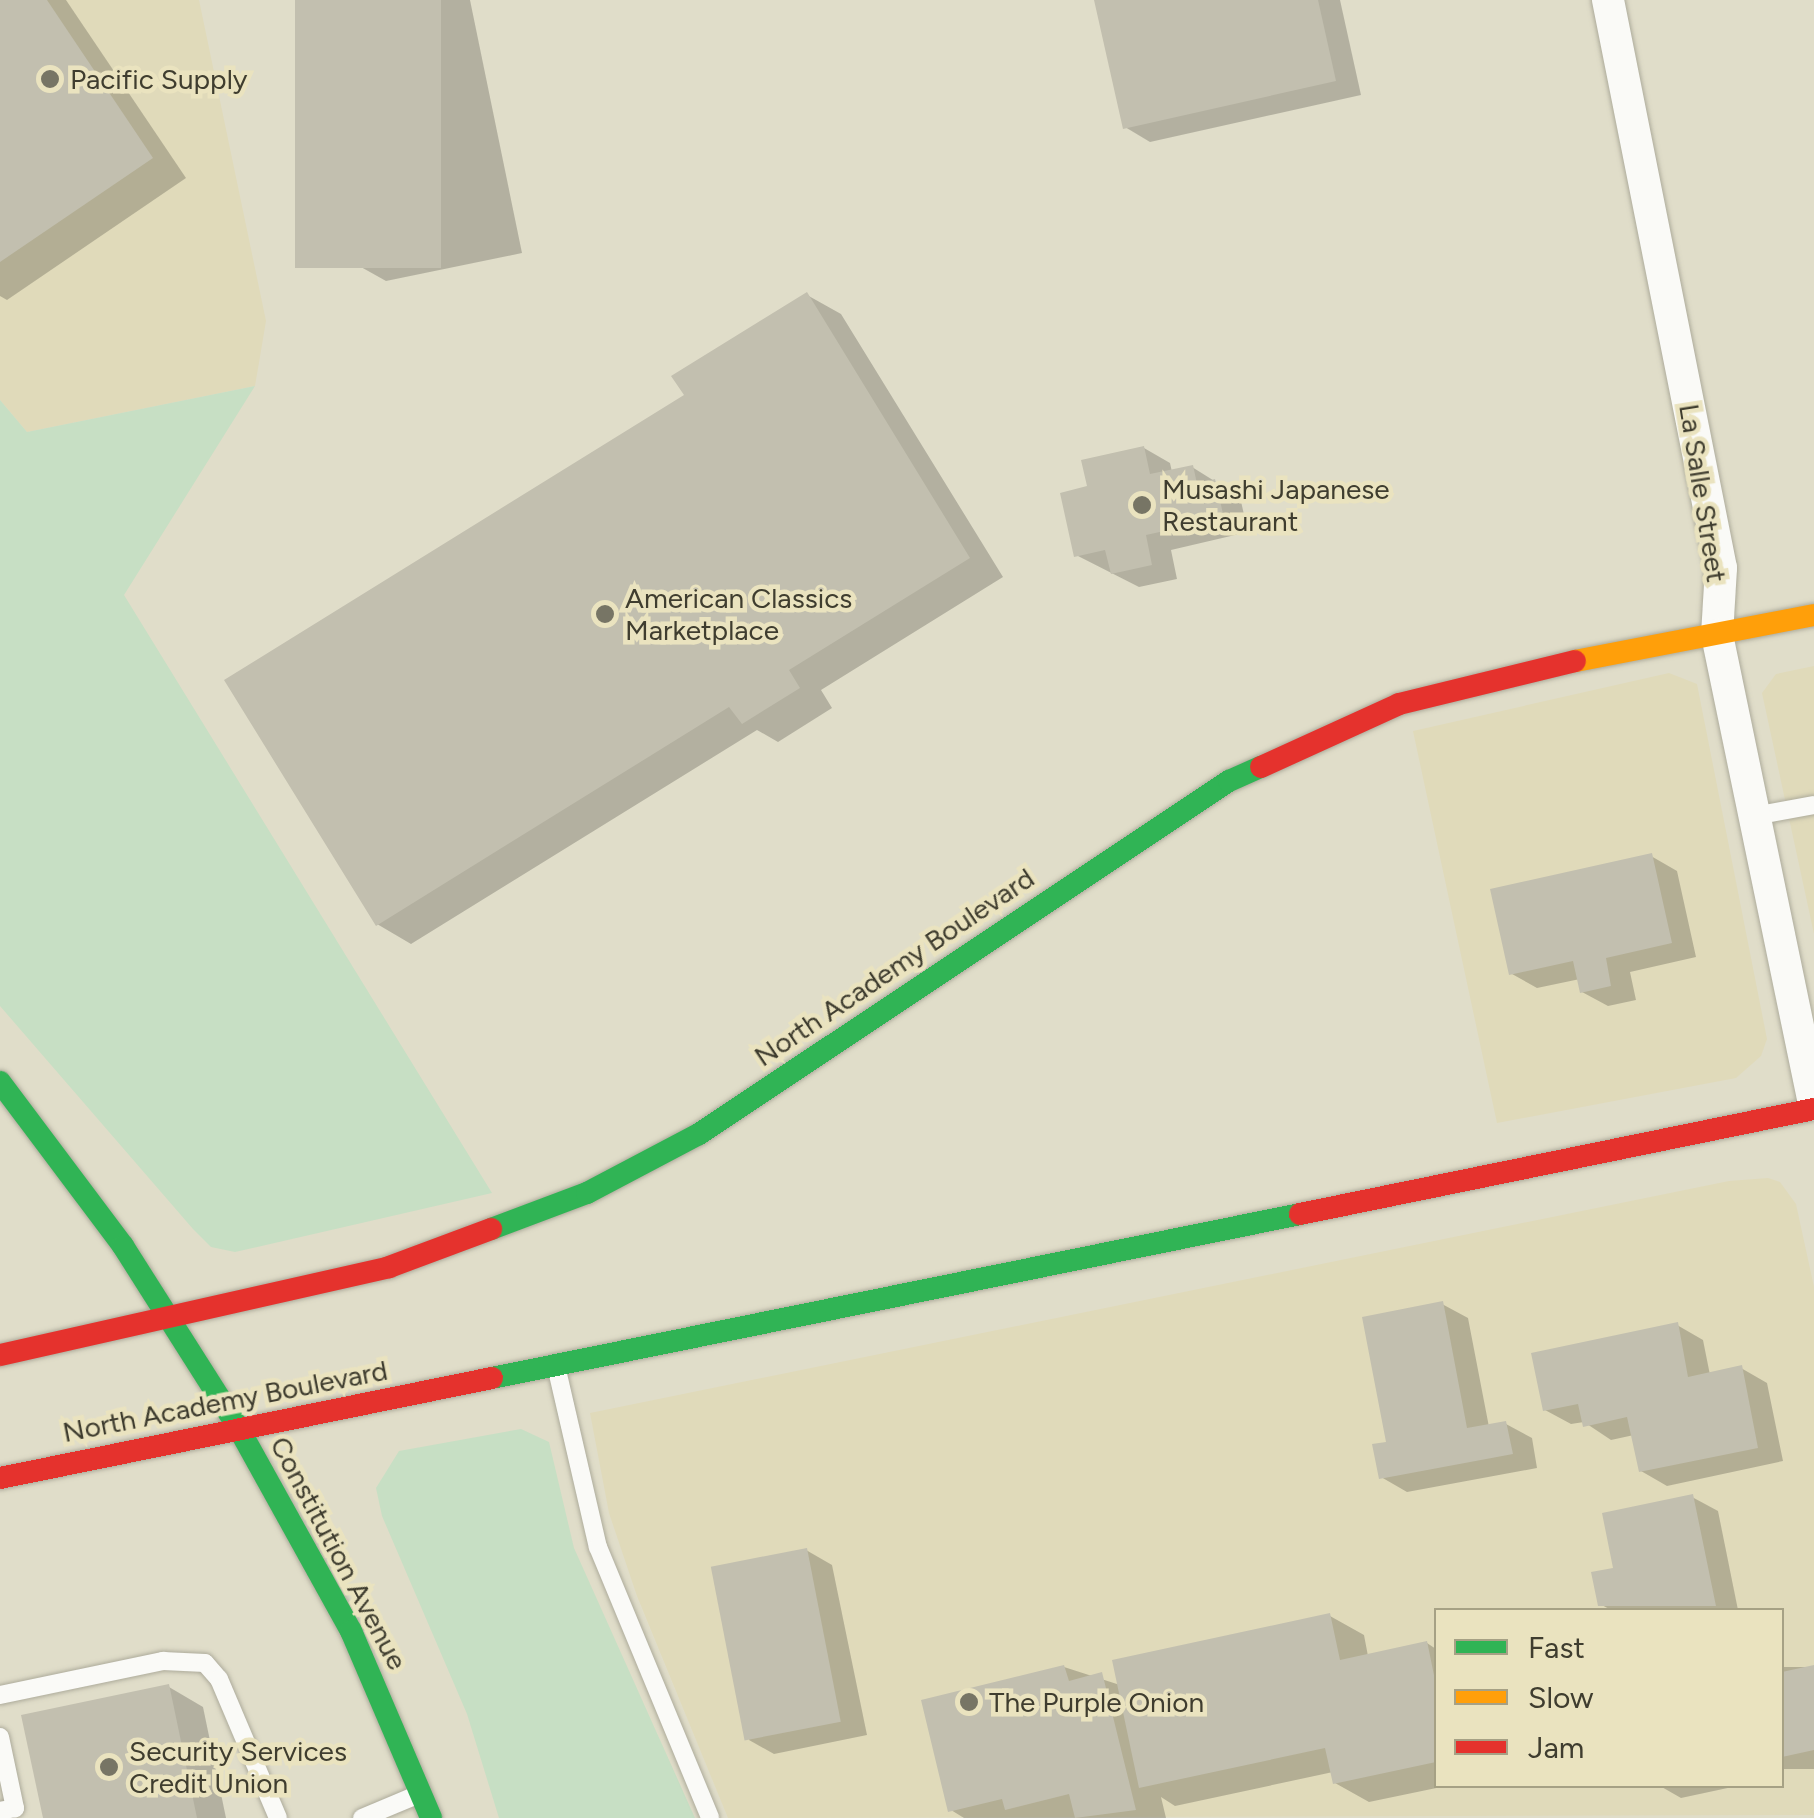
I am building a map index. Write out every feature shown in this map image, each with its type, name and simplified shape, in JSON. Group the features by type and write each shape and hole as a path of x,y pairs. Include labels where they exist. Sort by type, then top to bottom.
{"main road":[{"name":"North Academy Boulevard","path":"0,1355 173,1320 389,1267 587,1193 698,1134 1160,825 1290,749 1400,704 1553,665 1814,615"},
{"name":"Constitution Avenue","path":"0,1082 49,1140 173,1320 240,1430 351,1631 432,1818"},
{"name":"North Academy Boulevard","path":"0,1478 1814,1106"}],"street":[{"name":"La Salle Street","path":"1608,0 1721,568 1717,635 1814,1106"}],"lane":[{"path":"1754,816 1814,805"},
{"path":"555,1365 598,1547 710,1818"},
{"path":"0,1695 164,1661 205,1662 220,1679 278,1818"},
{"path":"0,1737 14,1808 0,1811"},
{"path":"362,1818 422,1792"}],"shaded area":[{"path":"0,0 199,0 266,321 255,386 27,432 0,400"},
{"path":"1814,666 1814,934 1762,693 1776,674"},
{"path":"1669,673 1697,684 1767,1039 1761,1056 1736,1078 1497,1123 1413,731"},
{"path":"1768,1178 1780,1182 1796,1204 1814,1287 1814,1815 728,1818 637,1596 609,1513 590,1413 1729,1181"}],"green space":[{"path":"255,386 124,595 492,1193 235,1252 211,1247 193,1229 0,1006 0,400 27,432"},
{"path":"521,1429 549,1442 574,1548 695,1818 499,1818 467,1714 382,1516 376,1488 399,1451"}],"building":[{"name":"Pacific Supply","path":"0,0 47,0 153,158 0,262"},
{"path":"295,0 441,0 441,268 295,268"},
{"path":"1094,0 1318,0 1336,81 1123,129"},
{"name":"American Classics Marketplace","path":"807,292 970,558 789,670 800,688 742,724 729,707 376,926 224,680 684,395 671,376"},
{"name":"Musashi Japanese Restaurant","path":"1144,446 1150,474 1193,465 1197,484 1215,479 1224,518 1146,535 1152,565 1111,574 1105,550 1074,557 1060,493 1087,486 1081,460"},
{"path":"1652,853 1672,943 1606,958 1611,986 1580,993 1573,961 1509,975 1490,889"},
{"path":"1443,1301 1467,1428 1506,1421 1513,1454 1379,1479 1372,1444 1386,1442 1362,1317"},
{"path":"1678,1322 1688,1377 1742,1365 1758,1448 1639,1472 1627,1417 1583,1427 1578,1404 1543,1411 1531,1353"},
{"path":"1693,1494 1716,1606 1598,1606 1591,1572 1613,1568 1602,1513"},
{"path":"807,1548 841,1722 745,1740 711,1567"},
{"path":"1330,1613 1340,1660 1427,1641 1434,1675 1434,1762 1333,1784 1325,1748 1139,1788 1112,1660"},
{"path":"1064,1665 1069,1681 1102,1672 1136,1810 1075,1818 1069,1794 1005,1810 1002,1799 948,1812 921,1700"},
{"path":"1814,1665 1814,1750 1784,1757 1784,1672"},
{"name":"Security Services Credit Union","path":"169,1684 197,1818 43,1818 21,1715"}],"traffic: fast":[{"path":"491,1229 587,1193 699,1134 1229,781 1261,767"},
{"path":"0,1082 123,1246 239,1429 351,1631 431,1818"},
{"path":"492,1378 1300,1214"}],"traffic: slow":[{"path":"1575,661 1814,615"}],"traffic: jam":[{"path":"1261,767 1399,704 1575,661"},
{"path":"1300,1214 1814,1109"},
{"path":"0,1355 389,1267 491,1229"},
{"path":"0,1478 492,1378"}],"place":[{"name":"Pacific Supply","path":"50,79"},
{"name":"Musashi Japanese Restaurant","path":"1142,505"},
{"name":"American Classics Marketplace","path":"605,614"},
{"name":"The Purple Onion","path":"969,1702"},
{"name":"Security Services Credit Union","path":"109,1767"}]}
